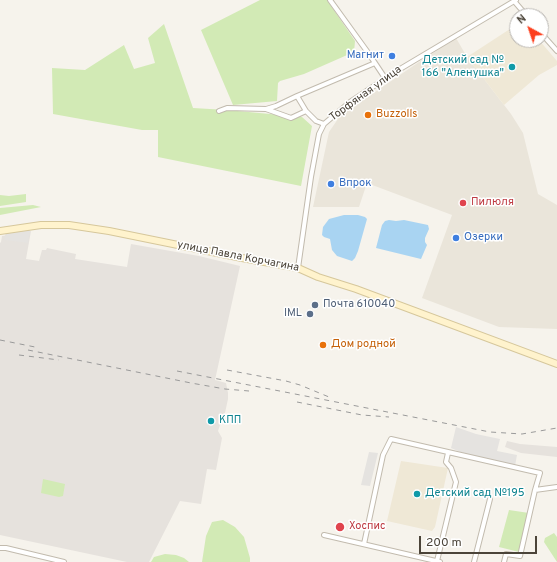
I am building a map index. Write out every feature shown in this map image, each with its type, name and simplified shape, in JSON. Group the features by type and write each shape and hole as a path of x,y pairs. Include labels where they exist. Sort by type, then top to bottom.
{"main road":[{"name":"улица Павла Корчагина","path":"0,231 41,225 69,225 109,231 298,268 557,364"}],"street":[{"path":"330,0 385,78"},
{"name":"Торфяная улица","path":"298,268 311,177 319,134 324,124 350,102 385,78 515,0"},
{"path":"549,42 557,52"},
{"path":"219,111 227,108 266,109 276,106 375,63"},
{"path":"297,96 306,111 316,120 324,124"},
{"path":"266,109 291,118 306,111"},
{"path":"364,544 391,439 540,473 520,556 506,554 504,562"},
{"path":"324,535 439,562 456,482 451,468 446,462 448,453"},
{"path":"535,490 557,488"},
{"path":"474,562 490,499"},
{"path":"0,548 6,548 64,562"}],"shaded area":[{"path":"509,30 509,48 546,48 557,61 557,65 539,75 504,105 467,57"},
{"name":"Озерки","path":"456,38 467,57 511,114 523,133 538,194 557,205 557,329 499,327 422,298 452,215 367,183 359,207 313,207 329,132 340,116"},
{"path":"30,230 28,243 4,240 6,232"},
{"path":"31,231 26,259 39,261 42,250 46,250 47,248 76,254 75,259 127,267 131,244 199,256 240,266 215,380 226,383 228,393 223,422 218,431 222,438 216,470 207,469 201,504 180,501 149,562 127,562 0,535 0,243 2,236"},
{"path":"456,427 476,434 500,439 497,451 517,455 515,466 465,454 451,448"},
{"path":"507,441 520,444 557,447 557,457 521,453 505,447"},
{"path":"369,452 378,453 370,486 361,485"},
{"path":"401,461 448,468 435,527 432,531 387,521"}],"green space":[{"path":"260,0 327,0 355,41 354,52 304,74 280,81 278,83 277,101 233,105 201,30"},
{"path":"164,24 193,108 302,117 312,126 301,186 158,157 158,130 142,130 53,114 52,68 85,70 124,45 134,69 155,63 148,38"},
{"path":"26,194 26,202 0,206 0,195 9,196"},
{"path":"33,205 41,207 0,215 0,208"},
{"path":"43,479 65,484 63,496 59,497 41,493"},
{"path":"509,510 529,513 519,552 499,547"},
{"path":"223,520 235,527 244,537 250,562 202,562 206,536 212,522"},
{"path":"554,533 557,537 557,562 544,542 545,538"},
{"path":"165,554 176,555 189,562 151,562 154,557"}],"water":[{"path":"344,215 358,215 367,219 358,251 352,261 337,256 332,250 330,239 322,235 323,227 329,219"},
{"path":"404,220 428,225 429,229 425,238 427,245 421,259 376,248 382,225 385,221"}],"railway":[{"path":"0,340 35,347"},
{"path":"28,350 191,383 225,389 249,391"},
{"path":"19,355 59,360"},
{"path":"227,370 286,381 329,397"},
{"path":"177,371 490,432 522,434 557,428"},
{"path":"297,402 362,415 389,417"}],"place":[{"name":"Магнит","path":"392,56"},
{"name":"Детский сад № 166 \"Аленушка\"","path":"512,67"},
{"name":"Buzzolls","path":"368,115"},
{"name":"Впрок","path":"331,184"},
{"name":"Пилюля","path":"463,203"},
{"name":"Озерки","path":"456,238"},
{"name":"Почта 610040","path":"315,305"},
{"name":"IML","path":"310,314"},
{"name":"Дом родной","path":"323,345"},
{"name":"КПП","path":"211,421"},
{"name":"Детский сад №195","path":"417,494"},
{"name":"Хоспис","path":"340,527"}]}
